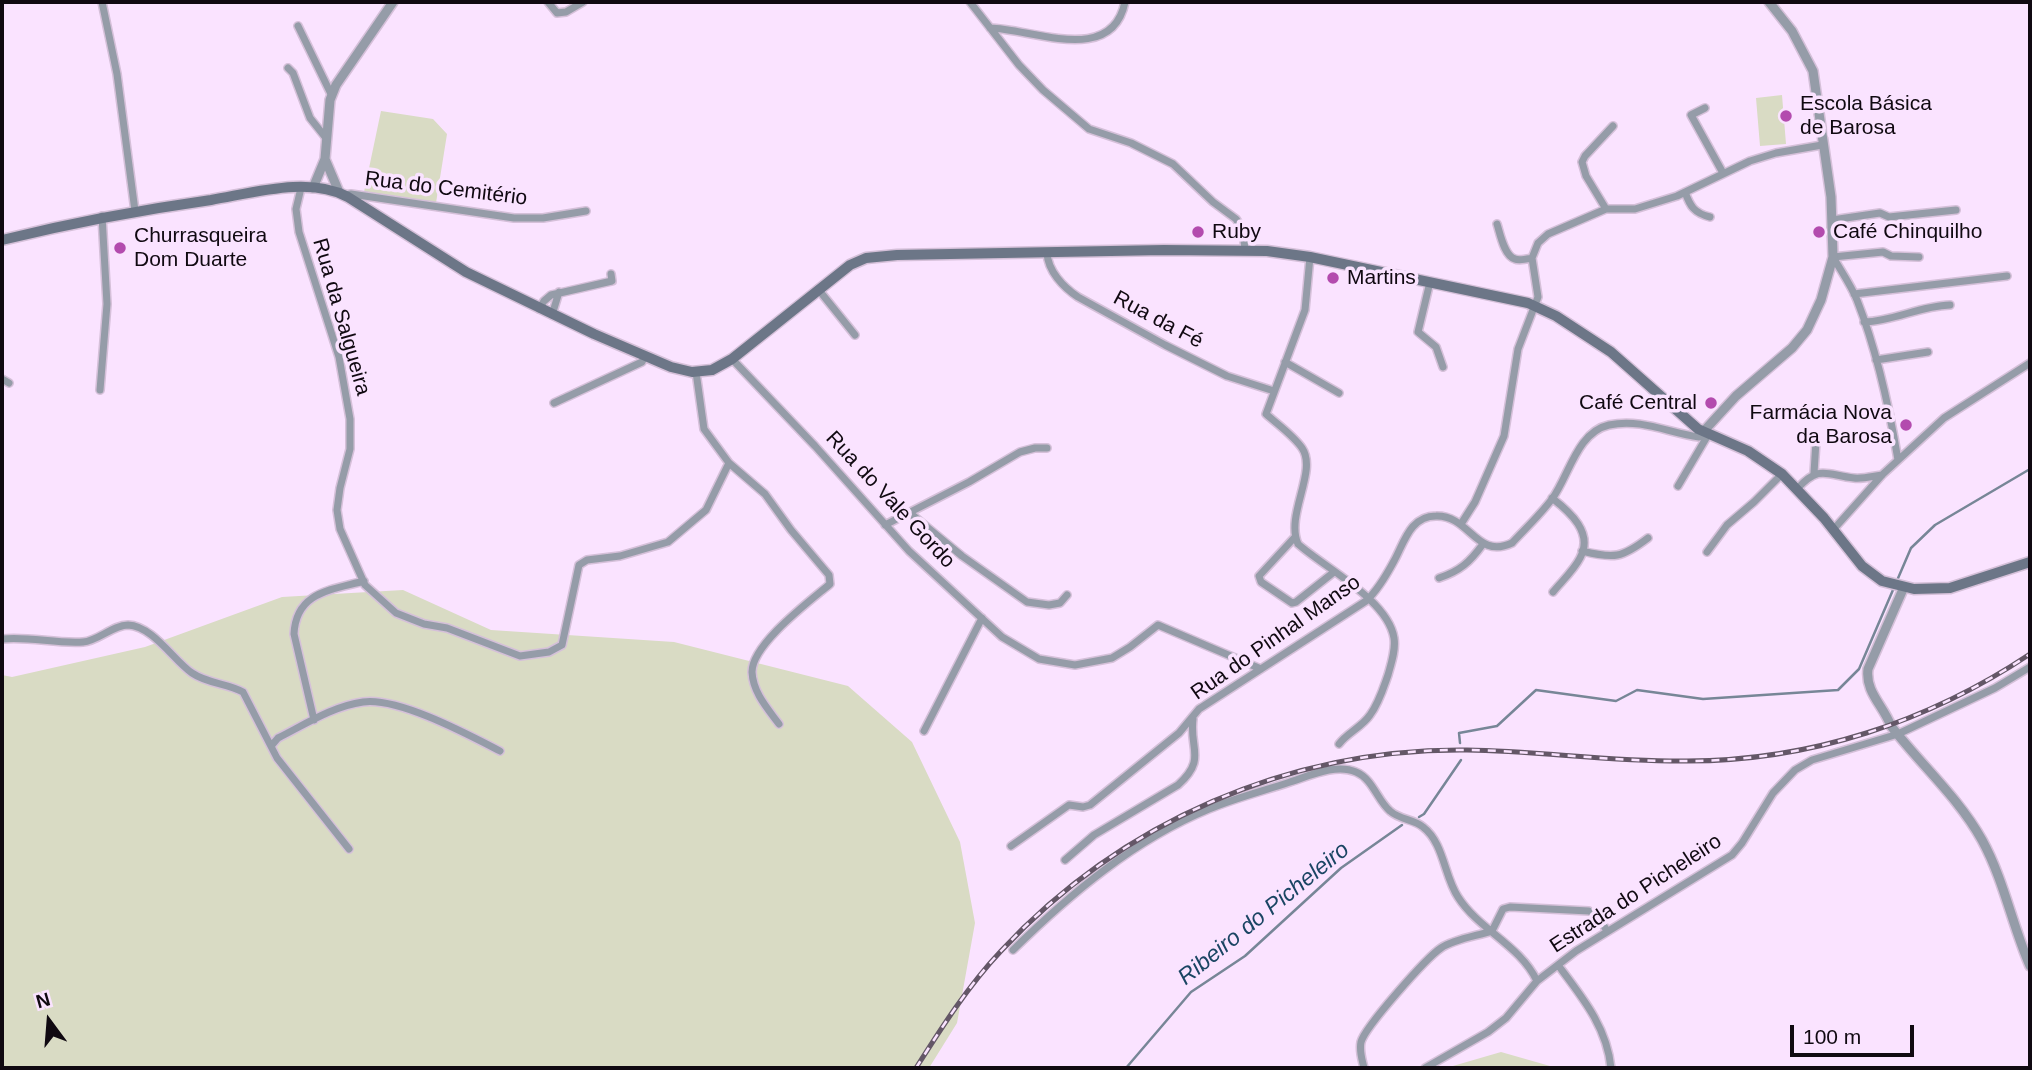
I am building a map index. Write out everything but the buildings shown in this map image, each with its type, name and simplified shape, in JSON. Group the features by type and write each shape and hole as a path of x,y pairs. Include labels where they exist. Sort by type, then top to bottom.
{"main road":[{"path":"2,240 102,216 313,188 341,194 466,272 539,309 645,356 678,369 696,372 712,370 732,359 850,265 875,257 1245,250 1310,257 1535,306 1556,316 1611,352 1706,433 1748,451 1782,474 1872,575 1897,585 1925,589 1950,588 2030,562"}],"street":[{"path":"102,2 117,74 135,211"},
{"path":"313,188 325,159 332,96 343,73 393,2"},
{"path":"548,2 557,13 566,12 583,2"},
{"path":"970,2 1019,65 1043,90 1089,129 1131,143 1173,164 1202,193 1236,219 1243,230 1245,250"},
{"path":"990,28 1009,28 1071,40 1089,38 1108,32 1115,26 1125,2"},
{"path":"1678,486 1706,433 1736,396 1793,348 1807,330 1821,300 1833,257 1832,220 1810,63 1792,31 1769,2"},
{"path":"298,26 332,96"},
{"path":"288,68 293,73 310,118 326,138"},
{"path":"1705,108 1691,115 1723,173"},
{"path":"1606,209 1586,176 1582,162 1584,156 1613,127"},
{"path":"1706,433 1699,437 1661,426 1618,424 1598,429 1582,446 1552,498 1512,543 1497,548 1483,544 1461,524 1475,502 1504,436 1518,349 1538,297 1532,258 1538,243 1548,234 1606,209 1635,209 1685,191 1750,160 1822,145"},
{"path":"325,159 341,194"},
{"name":"Rua da Salgueira","path":"301,188 296,209 299,232 339,357 350,419 350,449 337,510 340,529 364,581 396,613 424,624 447,628 520,656 550,652 562,645 579,565 587,560 620,556 668,542 706,510 729,463"},
{"path":"1685,191 1692,208 1710,217"},
{"name":"Rua do Cemitério","path":"341,194 514,218 543,218 586,211"},
{"path":"1832,220 1880,213 1889,217 1955,210"},
{"path":"100,390 107,304 102,216"},
{"path":"1497,224 1510,256 1515,260 1532,258"},
{"path":"1833,257 1883,252 1891,256 1919,257"},
{"name":"Rua da Fé","path":"1048,253 1051,267 1058,278 1066,289 1078,297 1227,376 1274,391"},
{"path":"1310,257 1305,310 1266,414 1303,449 1306,464 1295,517 1295,537 1302,548 1369,598 1390,625 1395,645 1382,691 1368,719 1345,736 1339,744"},
{"path":"1833,257 1854,294 1864,322 1876,360 1898,460"},
{"path":"539,309 544,300 559,292 612,281 611,274"},
{"path":"1854,294 2007,276"},
{"path":"1430,282 1418,332 1436,347 1443,367"},
{"path":"818,289 855,335"},
{"path":"552,315 559,292"},
{"path":"1864,322 1887,319 1927,306 1950,304"},
{"path":"1876,360 1928,352"},
{"path":"554,403 642,362 645,356"},
{"name":"Rua do Vale Gordo","path":"732,359 909,551 1002,636 1039,659 1075,665 1112,658 1158,625 1261,669"},
{"path":"1285,362 1339,393"},
{"path":"1833,530 1883,474 1961,405 2030,363"},
{"path":"696,372 704,429 729,463 765,494 829,575 830,584 784,623 762,648 752,670 758,696 779,724"},
{"path":"1797,489 1814,473 1816,441"},
{"path":"886,525 1020,452 1047,448"},
{"path":"1814,473 1833,473 1854,478 1883,474"},
{"path":"1707,551 1727,525 1782,474"},
{"path":"1552,498 1575,517 1582,534 1581,556 1553,592"},
{"path":"910,513 962,556 1027,602 1049,605 1060,603 1067,595"},
{"name":"Rua do Pinhal Manso","path":"1011,846 1069,805 1090,805 1161,748 1199,709 1369,598 1378,588 1406,537 1418,522 1436,515 1461,524"},
{"path":"1295,537 1259,576 1261,582 1292,603 1297,602 1335,572"},
{"path":"1582,551 1614,557 1634,549 1648,538"},
{"path":"1439,578 1464,567 1483,544"},
{"path":"314,720 293,634 294,621 299,611 314,596 364,581"},
{"path":"1897,585 1872,660 1867,680 1869,689 1898,734 1955,800 1981,838 1996,869 2015,930 2030,966"},
{"path":"924,731 982,618"},
{"path":"2,639 20,637 85,642 127,625 138,628 161,643 191,673 243,692 277,758 349,849"},
{"name":"Estrada do Picheleiro","path":"1425,1068 1488,1032 1506,1018 1537,981 1607,931 1732,855 1742,843 1762,807 1795,770 1812,760 1898,734 1995,688 2030,667"},
{"path":"272,745 278,738 314,720 364,701 382,702 406,709 466,733 500,751"},
{"path":"1065,860 1094,835 1178,786 1189,776 1194,765 1196,747 1193,718"},
{"path":"1013,950 1083,885 1179,824 1242,797 1322,772 1344,768 1361,774 1389,811 1425,828 1434,839 1456,895 1466,909 1520,955 1537,981"},
{"path":"1492,931 1503,909 1510,907 1589,911 1598,916 1607,931"},
{"path":"1364,1068 1360,1043 1364,1033 1397,996 1406,980 1442,947 1492,931"},
{"path":"1558,965 1596,1017 1610,1056 1611,1068"}],"green space":[{"path":"1782,95 1786,144 1760,146 1756,98"},
{"path":"381,111 433,119 447,134 436,203 364,192"},
{"path":"403,590 491,630 674,642 848,686 912,742 960,842 975,923 957,1023 929,1068 2,1068 2,675 12,677 145,647 282,597"},
{"path":"1501,1052 1557,1068 1446,1068"}],"waterway":[{"name":"Ribeiro do Picheleiro","path":"1460,743 1459,733 1497,726 1536,690 1616,701 1637,690 1703,699 1838,690 1859,669 1911,548 1935,525 2030,469"},
{"path":"1419,817 1424,814 1461,760"},
{"name":"Ribeiro do Picheleiro","path":"1126,1068 1191,992 1245,956 1341,868 1402,825"}],"railway":[{"path":"916,1068 977,978 1048,905 1100,865 1155,830 1213,801 1273,779 1336,762 1401,753 1467,750 1687,761 1778,754 1823,745 1909,718 1991,678 2030,654"}],"place":[{"name":"Escola Básica de Barosa","path":"1786,116"},
{"name":"Ruby","path":"1198,232"},
{"name":"Café Chinquilho","path":"1819,232"},
{"name":"Churrasqueira Dom Duarte","path":"120,248"},
{"name":"Martins","path":"1333,278"},
{"name":"Café Central","path":"1711,403"},
{"name":"Farmácia Nova da Barosa","path":"1906,425"}]}
